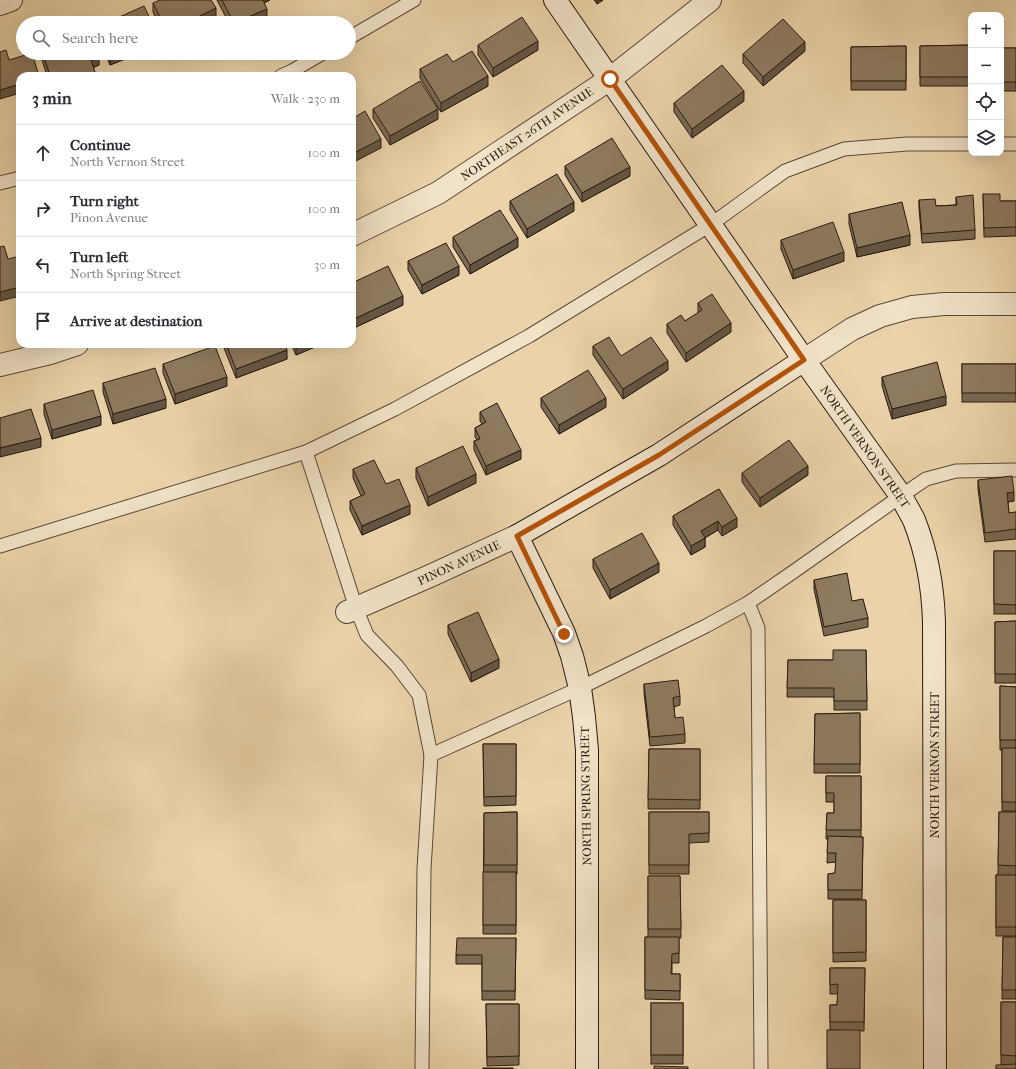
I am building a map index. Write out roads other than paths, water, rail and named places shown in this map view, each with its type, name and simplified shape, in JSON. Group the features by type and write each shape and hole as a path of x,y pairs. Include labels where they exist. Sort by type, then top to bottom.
{"street":[{"path":"0,4 11,0"},
{"name":"NORTH VERNON STREET","path":"555,0 804,360 901,496 914,520 929,570 933,596 935,1069"},
{"name":"NORTHEAST 26TH AVENUE","path":"356,233 438,193 610,79 710,0"},
{"name":"PINON AVENUE","path":"352,610 517,536 659,455 852,329 880,316 912,307 944,304 1016,304"},
{"path":"0,365 62,348"},
{"name":"NORTH SPRING STREET","path":"517,536 564,634 572,656 580,688 584,717 587,750 587,1069"}],"lane":[{"path":"356,34 414,0"},
{"path":"288,72 310,60"},
{"path":"0,546 306,452 395,409 529,336 710,225 785,171 844,149 907,144 968,144"},
{"path":"1004,144 1016,144"},
{"path":"0,183 16,179"},
{"path":"306,452 352,610 368,635 397,666 419,695 431,755 424,869 422,1069"},
{"path":"431,755 580,688 706,626 748,603 926,479 956,471 1016,470"},
{"path":"748,603 758,628 761,1069"}]}
